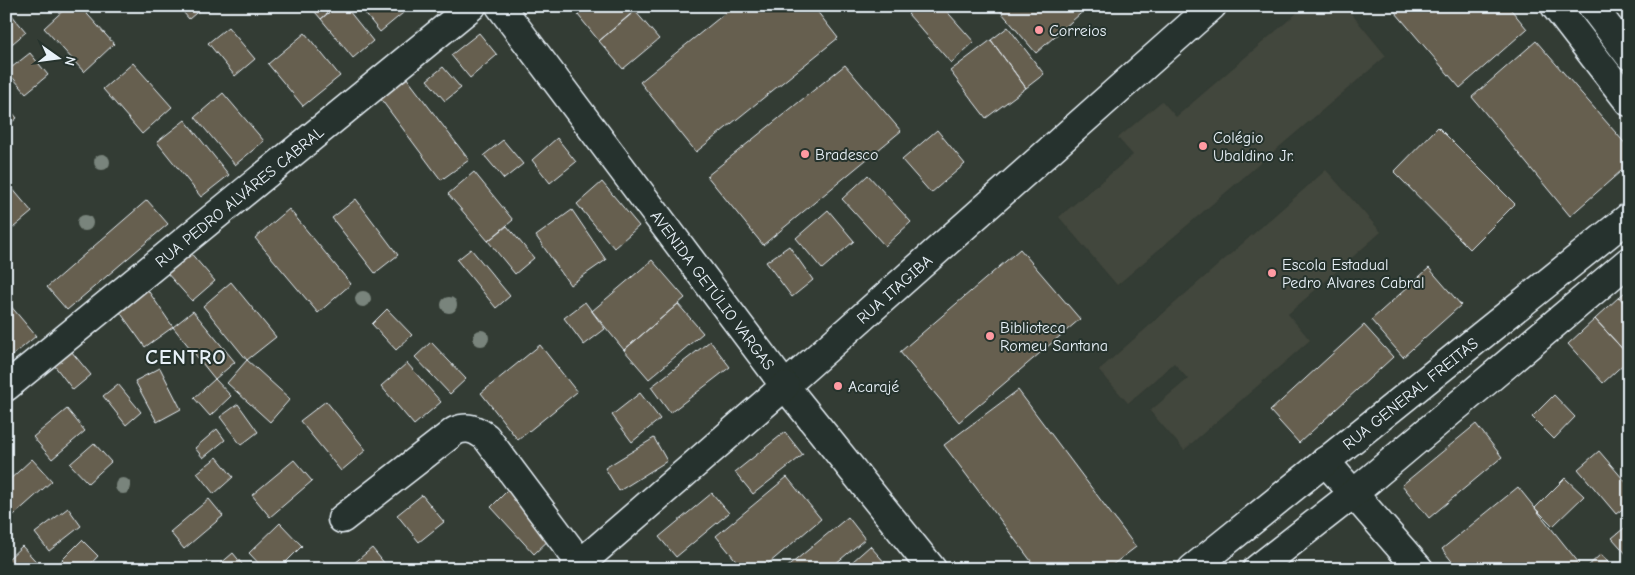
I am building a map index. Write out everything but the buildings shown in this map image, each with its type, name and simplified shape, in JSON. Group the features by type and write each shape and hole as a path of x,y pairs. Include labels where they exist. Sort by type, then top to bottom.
{"street":[{"name":"RUA PEDRO ALVÁRES CABRAL","path":"6,387 472,6"},
{"name":"AVENIDA GETÚLIO VARGAS","path":"500,6 784,386 932,569"},
{"name":"RUA ITAGIBA","path":"577,566 784,386 1212,6"},
{"path":"1555,6 1629,102"},
{"path":"1592,6 1629,55"},
{"name":"RUA GENERAL FREITAS","path":"1192,569 1629,218"},
{"path":"1257,569 1354,493 1629,261"},
{"path":"342,519 455,431 465,427 475,430 486,437 577,566"},
{"path":"1325,461 1419,569"}],"shaded area":[{"name":"Colégio Ubaldino Jr.","path":"1305,6 1345,6 1386,56 1117,285 1059,217 1133,155 1118,138 1162,101 1176,117"},
{"name":"Escola Estadual Pedro Alvares Cabral","path":"1326,170 1381,232 1288,314 1310,340 1184,450 1150,411 1188,379 1174,363 1128,403 1099,370"}],"place":[{"name":"Correios","path":"1039,30"},
{"name":"Colégio Ubaldino Jr.","path":"1203,146"},
{"name":"Bradesco","path":"805,154"},
{"name":"Escola Estadual Pedro Alvares Cabral","path":"1272,273"},
{"name":"Biblioteca Romeu Santana","path":"990,336"},
{"name":"Acarajé","path":"838,386"}],"district":[{"name":"CENTRO","path":"186,357"}]}
